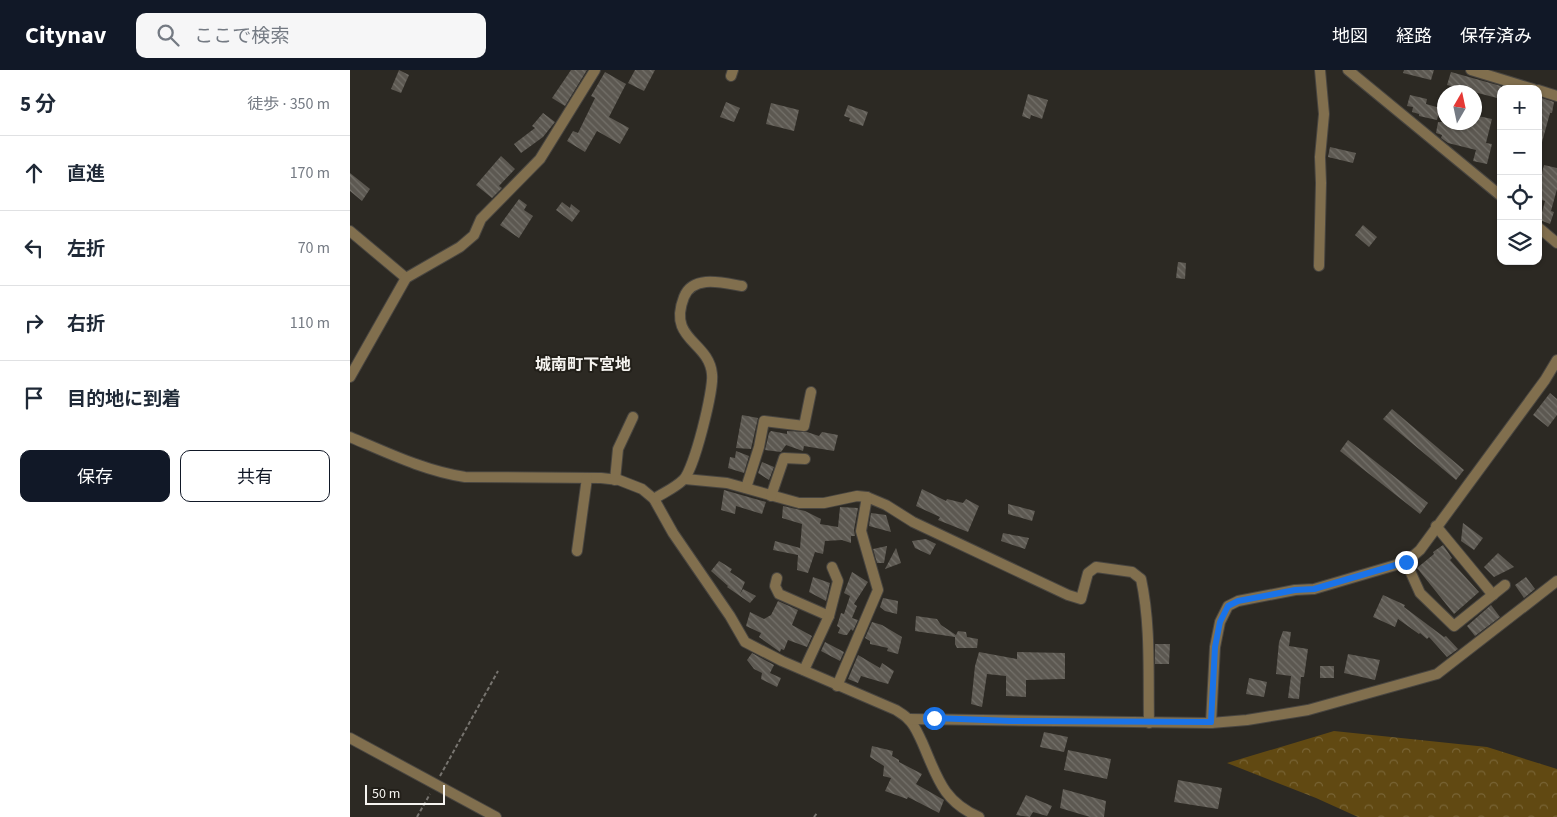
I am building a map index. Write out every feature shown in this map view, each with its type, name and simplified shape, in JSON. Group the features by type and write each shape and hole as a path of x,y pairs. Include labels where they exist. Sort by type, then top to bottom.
{"street":[{"path":"350,377 406,278 460,247 474,235 481,219 540,159 595,70"},
{"path":"1319,266 1320,157 1324,114 1320,70"},
{"path":"1348,70 1497,193"},
{"path":"1471,70 1520,85"},
{"path":"1542,91 1557,96"},
{"path":"1542,230 1557,243"},
{"path":"350,231 406,278"},
{"path":"685,480 706,418 712,374 708,360 680,325 679,310 686,293 698,284 712,281 742,286"},
{"path":"1211,722 1215,647 1220,622 1228,606 1238,601 1295,590 1314,589 1406,562 1420,550 1546,380 1557,360"},
{"path":"746,488 759,447 764,421 804,426 811,392"},
{"path":"615,480 618,449 633,417"},
{"path":"350,437 443,474 465,477 615,480 642,489 654,499 673,533 730,616 745,642 837,686 896,710 909,719 917,732 940,786 949,798 968,812 979,817"},
{"path":"771,496 784,458 805,459"},
{"path":"577,551 587,478"},
{"path":"654,499 685,480 727,483 798,503 824,503 857,496 868,497 886,505 913,522 1081,599 1088,573 1096,566 1132,572 1141,579 1147,625 1149,723"},
{"path":"837,686 878,590 861,531 868,497"},
{"path":"1436,526 1492,596"},
{"path":"1406,562 1420,592 1454,626 1505,585"},
{"path":"804,670 830,616 838,581 832,567"},
{"path":"777,578 775,586 779,594 830,616"},
{"path":"909,719 1149,723 1211,722 1247,720 1308,710 1437,674 1557,581"},
{"path":"350,738 496,817"}],"path":[{"path":"417,817 498,671"},
{"path":"814,817 817,813"}],"green space":[{"path":"1334,731 1487,747 1557,769 1557,817 1358,817 1316,798 1227,763"}],"building":[{"path":"399,70 409,75 401,93 391,89"},
{"path":"571,70 587,70 565,106 552,98"},
{"path":"635,70 655,70 644,91 628,83"},
{"path":"1404,70 1434,70 1431,80 1403,73"},
{"path":"605,72 626,84 609,117 629,128 620,144 597,131 585,152 567,141 573,131 578,133 595,98 591,96"},
{"path":"1451,72 1497,85 1497,98 1482,94 1482,85 1447,85"},
{"path":"1028,94 1048,100 1042,119 1031,115 1030,119 1022,116"},
{"path":"1410,95 1427,99 1426,104 1437,107 1437,120 1419,116 1419,114 1412,112 1413,107 1407,106"},
{"path":"1542,98 1554,102 1552,113 1550,113 1542,142"},
{"path":"726,102 740,108 734,122 720,117"},
{"path":"771,103 799,110 794,131 766,124"},
{"path":"848,105 868,112 863,126 849,121 850,118 844,116"},
{"path":"543,113 555,122 543,137 521,153 514,144 535,128 532,126"},
{"path":"1482,117 1492,119 1486,143 1492,144 1487,164 1473,161 1476,150 1448,143 1441,138 1442,135 1436,133 1437,128 1437,130 1482,130"},
{"path":"1330,147 1356,153 1353,163 1328,157"},
{"path":"501,156 515,169 499,186 502,188 492,198 476,185"},
{"path":"1544,165 1557,168 1557,189 1551,211 1554,212 1550,224 1542,221 1545,201 1542,200 1542,173"},
{"path":"350,173 370,189 362,201 350,191"},
{"path":"519,199 527,205 524,210 533,216 519,238 500,225"},
{"path":"562,202 570,208 571,204 580,211 572,222 556,210"},
{"path":"1363,225 1377,237 1369,247 1355,235"},
{"path":"1178,262 1186,263 1185,279 1176,278"},
{"path":"1550,393 1557,399 1557,415 1548,427 1533,415"},
{"path":"1392,409 1464,470 1456,480 1383,419"},
{"path":"742,415 758,418 751,449 736,448"},
{"path":"771,431 787,434 787,431 807,432 819,436 822,432 838,435 834,451 804,446 803,451 786,445 781,452 765,450"},
{"path":"1348,440 1428,503 1420,514 1340,451"},
{"path":"736,451 749,456 744,473 728,468 730,457 735,458"},
{"path":"762,462 774,467 769,480 758,473"},
{"path":"922,489 946,501 947,499 963,503 966,499 979,506 968,532 938,520 940,517 916,506"},
{"path":"724,490 766,502 762,514 736,506 735,514 721,510"},
{"path":"1008,504 1035,511 1032,521 1008,514"},
{"path":"783,506 805,511 821,519 820,524 838,527 840,507 858,508 854,530 855,536 851,536 851,543 842,540 825,541 823,554 815,552 808,573 797,570 798,555 773,550 775,541 800,548 802,524 782,518"},
{"path":"871,513 886,515 891,532 869,526"},
{"path":"1463,523 1483,538 1474,550 1461,541"},
{"path":"1003,533 1029,538 1025,549 1001,541"},
{"path":"926,539 936,544 930,555 915,548 912,541"},
{"path":"1443,545 1452,558 1450,560 1479,592 1454,614 1417,568"},
{"path":"887,546 884,563 877,563 873,549"},
{"path":"896,548 901,563 885,569"},
{"path":"1498,553 1514,567 1494,577 1484,567"},
{"path":"719,561 732,569 730,572 745,582 740,594 743,589 756,596 750,603 727,587 711,571"},
{"path":"852,572 868,582 854,604 857,606 852,618 858,620 853,631 851,629 847,635 844,635 838,633 840,628 837,626 841,613 844,614 850,596 844,593"},
{"path":"813,577 830,583 826,601 809,592"},
{"path":"1526,577 1535,589 1524,598 1515,585"},
{"path":"1383,595 1405,605 1404,607 1444,637 1446,636 1458,649 1447,657 1429,637 1427,639 1398,619 1395,627 1373,617"},
{"path":"883,598 898,601 897,614 885,611 880,607"},
{"path":"778,601 798,610 792,625 812,636 807,647 788,640 784,650 781,649 780,652 759,637 761,633 746,626 750,612 764,619 771,615"},
{"path":"1491,605 1500,617 1475,636 1467,626"},
{"path":"916,616 937,619 941,625 956,635 958,631 966,632 967,637 978,639 977,648 957,648 955,637 915,631"},
{"path":"872,622 882,625 902,637 898,654 887,651 888,648 870,644 870,641 865,638"},
{"path":"1283,631 1291,632 1289,646 1308,649 1304,677 1301,677 1299,699 1288,698 1291,676 1276,674 1279,642"},
{"path":"825,642 844,652 840,661 821,651"},
{"path":"1155,644 1170,644 1169,664 1155,664"},
{"path":"979,652 1017,659 1017,652 1065,653 1065,679 1026,680 1026,697 1006,696 1006,676 987,674 982,707 971,704 975,666"},
{"path":"752,653 774,665 770,673 781,678 777,687 761,679 762,673 754,669 747,660"},
{"path":"1348,654 1380,660 1375,680 1344,673"},
{"path":"858,655 880,668 882,663 894,671 888,684 861,676 858,683 848,679"},
{"path":"1320,666 1334,666 1334,678 1320,678"},
{"path":"1249,678 1267,682 1264,697 1246,694"},
{"path":"1044,732 1068,737 1064,752 1040,747"},
{"path":"872,746 893,751 892,756 899,760 899,762 922,774 916,784 944,800 939,813 908,797 907,799 885,791 891,778 883,776 884,766 870,757"},
{"path":"1068,750 1111,759 1107,779 1064,770"},
{"path":"1178,780 1222,788 1218,809 1174,802"},
{"path":"1063,789 1106,801 1104,817 1090,817 1060,808"},
{"path":"1026,795 1052,806 1047,816 1033,812 1030,817 1016,815"}],"district":[{"name":"城南町下宮地","path":"583,364"}],"route":[{"path":"934,718 1149,723 1211,722 1215,647 1220,622 1228,606 1238,601 1295,590 1314,589 1406,562"}]}
